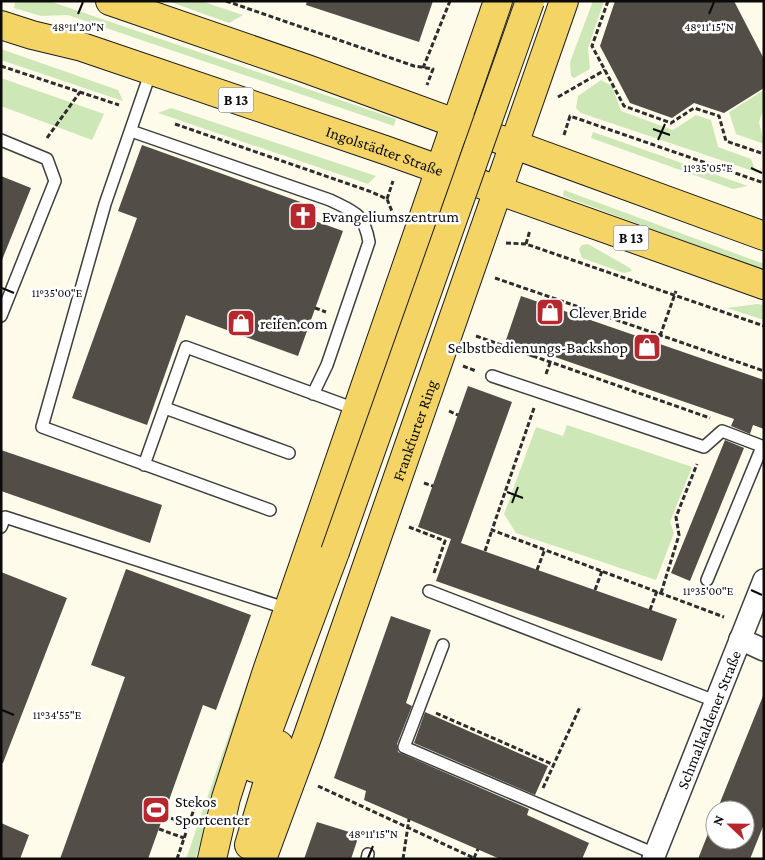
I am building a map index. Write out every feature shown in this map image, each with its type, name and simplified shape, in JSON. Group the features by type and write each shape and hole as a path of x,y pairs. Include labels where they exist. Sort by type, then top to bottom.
{"main road":[{"path":"110,1 761,232"},
{"path":"499,1 509,18 540,28 561,10"},
{"name":"Frankfurter Ring","path":"212,857 226,798 288,609 499,1"},
{"name":"Frankfurter Ring","path":"212,857 238,810 335,552 530,1"},
{"name":"Frankfurter Ring","path":"262,859 308,735 561,10"},
{"name":"Ingolstädter Straße","path":"1,25 32,35 82,46 440,169 764,285"},
{"path":"401,282 420,282 440,290 459,301"},
{"name":"Frankfurter Ring","path":"245,859 335,552"}],"street":[{"name":"Schmalkaldener Straße","path":"654,856 764,580"},
{"path":"743,632 764,650"}],"lane":[{"path":"151,71 105,204 42,427 270,510"},
{"path":"130,131 330,200 359,214 366,225 370,242 327,365 313,394"},
{"path":"1,140 47,159 55,181 1,316"},
{"path":"144,465 186,347 358,410"},
{"path":"492,376 704,448 722,432 763,447 707,580"},
{"path":"165,408 289,453"},
{"path":"1,526 5,517 288,609"},
{"path":"430,586 715,702"},
{"path":"443,645 404,747 654,856"}],"path":[{"path":"226,1 414,66 433,69"},
{"path":"423,68 450,1"},
{"path":"608,1 592,46 624,106 671,123 694,108 719,116 726,141 764,154"},
{"path":"412,71 414,66"},
{"path":"558,97 605,70"},
{"path":"35,154 80,92"},
{"path":"570,116 764,182"},
{"path":"387,199 390,204"},
{"path":"500,243 526,244 764,326"},
{"path":"488,276 764,372"},
{"path":"660,336 676,291"},
{"path":"468,333 531,357 712,419 722,432"},
{"path":"531,357 533,350"},
{"path":"484,551 550,363"},
{"path":"584,375 586,368"},
{"path":"650,610 659,592 679,535 676,517 704,448"},
{"path":"401,524 445,541 430,586"},
{"path":"492,530 659,592 743,632"},
{"path":"537,570 545,550"},
{"path":"595,590 602,571"},
{"path":"420,706 552,764"},
{"path":"537,804 552,764 580,706"},
{"path":"311,782 475,858 478,849"},
{"path":"164,816 188,824"},
{"path":"403,859 409,820"},
{"path":"159,829 184,838"}],"green space":[{"path":"21,1 49,1 396,119 394,126 68,15 41,16 14,8 15,3"},
{"path":"168,1 201,1 243,15 229,23"},
{"path":"593,1 604,1 588,48 590,69 574,78 571,76 570,62"},
{"path":"1,49 118,90 123,101 1,60"},
{"path":"1,78 104,114 92,140 1,106"},
{"path":"601,80 612,86 621,111 673,130 696,115 711,120 718,147 751,159 756,172 581,113 576,108 578,96"},
{"path":"764,90 764,108 759,122 764,144 736,134 729,112"},
{"path":"171,108 376,176 368,184 158,113"},
{"path":"593,132 748,186 733,189 591,138"},
{"path":"564,190 764,264 764,271 563,196"},
{"path":"588,244 630,268 632,271 624,273 582,258 579,249 582,245"},
{"path":"757,304 764,305 764,320 727,308"},
{"path":"567,425 692,467 670,522 674,533 656,580 516,533 504,514 536,427 563,436"},
{"path":"256,657 259,661 220,788 195,859 186,859"}],"building":[{"path":"307,1 433,1 419,42 306,5"},
{"path":"615,1 734,1 764,59 764,88 724,113 694,103 672,118 630,103 600,46"},
{"path":"142,145 306,204 301,216 343,231 298,356 186,315 147,425 72,398 137,218 118,211"},
{"path":"1,176 31,188 2,260 1,260"},
{"path":"521,296 764,380 764,429 753,425 750,434 731,426 734,419 506,340"},
{"path":"468,386 512,402 461,543 677,619 662,661 436,581 451,539 418,527"},
{"path":"725,440 744,448 690,581 671,573"},
{"path":"1,450 162,505 150,543 1,491"},
{"path":"126,569 251,615 216,710 203,705 148,859 60,859 125,677 91,665"},
{"path":"1,572 67,598 3,763 1,763"},
{"path":"391,616 431,630 406,703 412,706 397,744 398,752 529,809 527,815 589,843 582,859 500,859 364,800 366,791 334,778"},
{"path":"763,696 764,824 755,846 755,800 721,800"},
{"path":"425,712 548,766 535,795 414,743"},
{"path":"317,822 359,835 351,859 304,859"},
{"path":"1,823 29,835 20,859 1,859"},
{"path":"705,841 705,850 754,850 750,859 698,859"}],"place":[{"name":"Evangeliumszentrum","path":"303,216"},
{"name":"Clever Bride","path":"550,312"},
{"name":"reifen.com","path":"241,323"},
{"name":"Selbstbedienungs-Backshop","path":"647,347"},
{"name":"Stekos Sportcenter","path":"156,810"}]}
